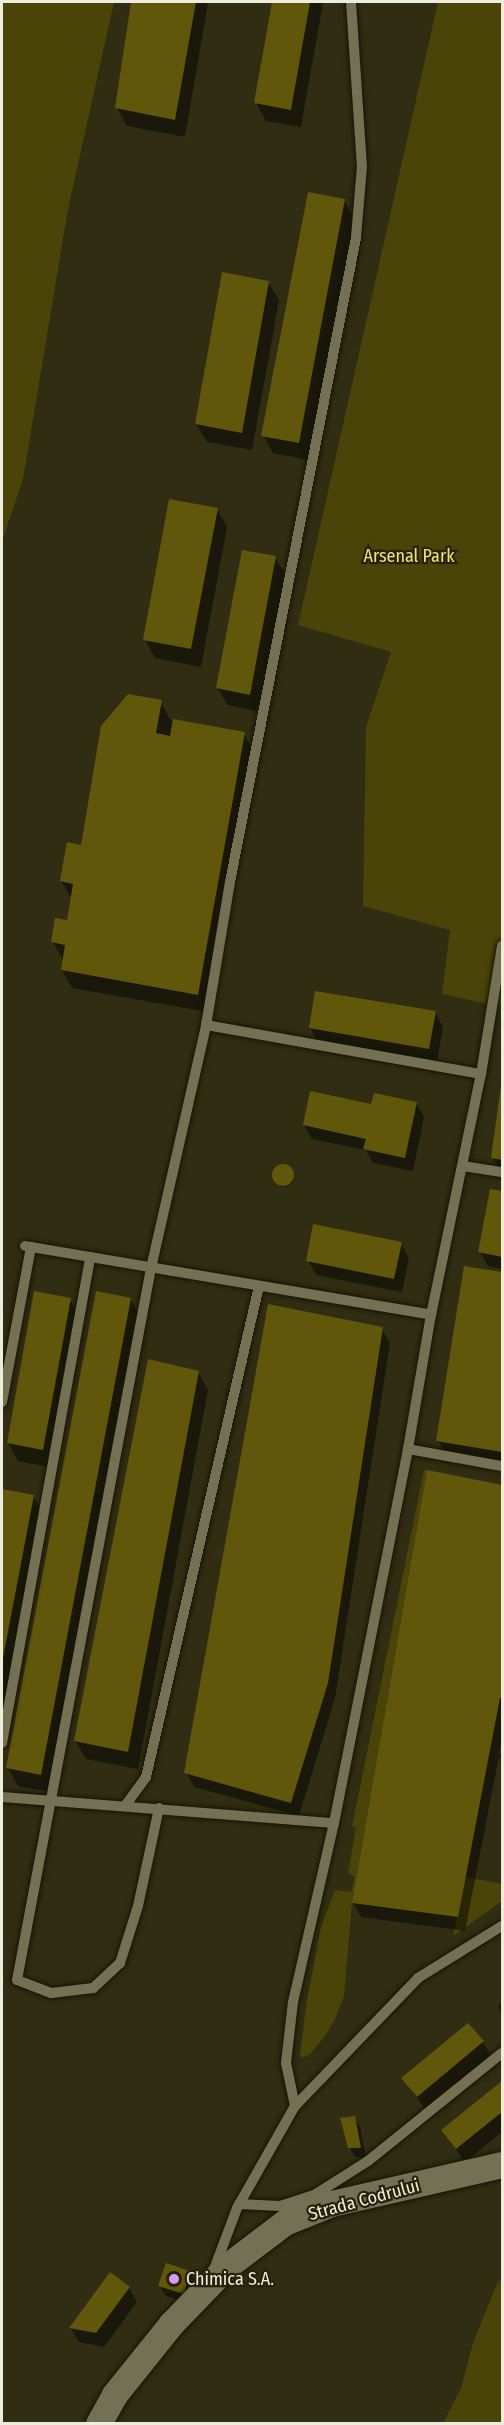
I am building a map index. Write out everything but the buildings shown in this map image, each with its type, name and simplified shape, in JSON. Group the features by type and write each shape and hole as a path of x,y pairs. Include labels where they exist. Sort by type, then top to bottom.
{"street":[{"name":"Strada Codrului","path":"99,2424 122,2386 171,2325 227,2267 285,2223 332,2205 502,2165"}],"lane":[{"path":"159,1808 138,1905 120,1963 93,1988 51,1993 17,1980 151,1268 206,1025 230,882 356,238 362,166 351,2"},
{"path":"295,2106 286,2063 293,2002 334,1822 408,1449 430,1315 481,1074 502,946"},
{"path":"206,1025 481,1074"},
{"path":"463,1166 502,1172"},
{"path":"2,1402 28,1247 430,1315"},
{"path":"2,1743 90,1257"},
{"path":"125,1806 146,1777 259,1286"},
{"path":"408,1449 502,1466"},
{"path":"2,1797 334,1822"},
{"path":"206,2289 239,2204 295,2106 418,1978 502,1926"},
{"path":"239,2204 280,2206 316,2194 368,2161 502,2053"}],"green space":[{"path":"2,2 114,2 68,209 23,479 2,541"},
{"name":"Arsenal Park","path":"438,2 502,2 502,1007 442,994 450,930 363,906 366,727 391,652 298,625"},
{"path":"424,1470 427,1470 352,1903 344,1996 325,2036 310,2054 302,2058 300,2054 307,2000 321,1927 335,1890 351,1892 355,1877 348,1873 356,1827 352,1827"},
{"path":"465,1877 502,1884 502,1901 453,1936"},
{"path":"502,2278 502,2423 443,2423 461,2388 474,2340 497,2284"}],"place":[{"name":"Chimica S.A.","path":"174,2279"}]}
